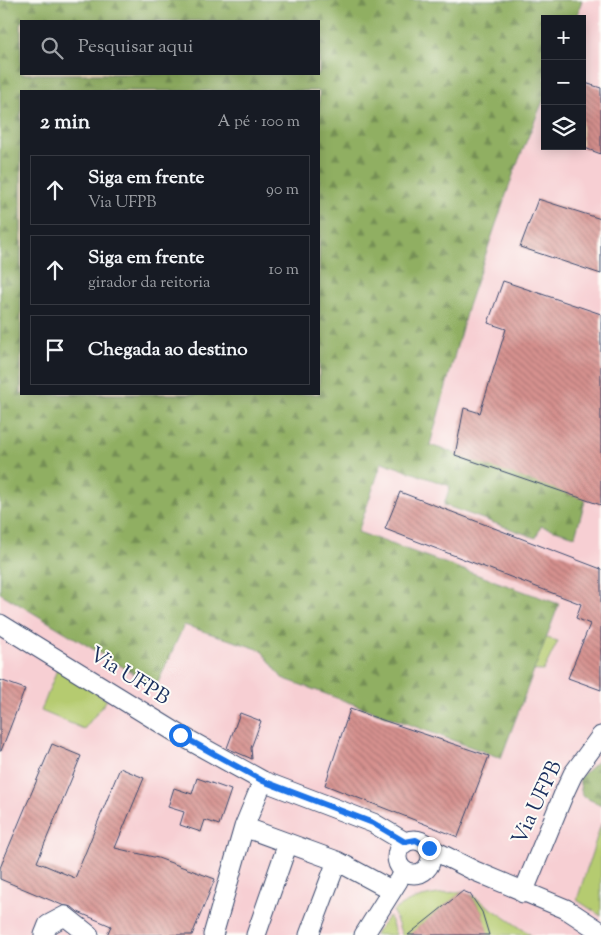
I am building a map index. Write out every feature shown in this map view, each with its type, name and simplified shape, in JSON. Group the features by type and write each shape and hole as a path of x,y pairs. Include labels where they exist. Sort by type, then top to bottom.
{"lane":[{"name":"Via UFPB","path":"0,624 180,735 263,781 373,823 405,842"},
{"name":"Via UFPB","path":"524,893 573,774 601,736"},
{"path":"213,935 244,827 263,781"},
{"path":"244,827 337,861 391,890"},
{"path":"429,848 432,856 429,867 420,874 406,873 400,868 397,857 398,851 405,842 416,840 475,871 570,911 601,932"},
{"path":"256,935 288,843"},
{"path":"309,935 337,861"},
{"path":"429,867 475,871"},
{"path":"364,935 391,890 406,873"},
{"path":"44,935 48,925 65,916 89,935"}],"shaded area":[{"path":"0,0 601,0 601,935 0,935"}],"green space":[{"path":"0,0 582,0 577,15 541,15 541,106 515,169 468,306 430,445 586,498 575,536 541,526 536,538 444,505 450,486 382,462 358,532 559,604 501,758 282,678 261,650 184,625 156,687 0,593"},
{"path":"507,627 558,641 543,671 517,670"},
{"path":"58,667 107,700 84,729 41,711"},
{"path":"601,758 601,805 582,796 579,778"},
{"path":"601,824 601,916 577,900"},
{"path":"463,891 415,930 416,935 402,935 393,911 401,905 418,898"},
{"path":"470,894 531,935 487,935 482,912"},
{"path":"389,916 396,935 374,935"}],"building":[{"path":"586,83 601,88 601,154 586,148"},
{"path":"538,199 601,219 601,274 520,247"},
{"path":"503,281 601,314 601,505 455,455 464,408 480,413 506,329 488,323"},
{"path":"400,492 601,569 601,690 568,678 590,624 576,618 581,604 385,529"},
{"path":"0,680 25,689 1,751 0,751"},
{"path":"350,709 489,756 458,837 325,785"},
{"path":"240,713 261,721 251,748 252,759 227,748"},
{"path":"52,744 81,756 37,862 75,878 120,768 144,778 115,848 158,858 215,879 192,935 107,935 111,926 78,912 72,907 62,905 0,879 0,868"},
{"path":"197,778 231,790 219,825 205,820 201,832 180,825 184,812 168,807 174,788 192,794"},
{"path":"463,891 470,894 482,912 489,935 408,935"}],"route":[{"path":"180,735 263,781 373,823 405,842 410,840 421,841 429,848"}]}
